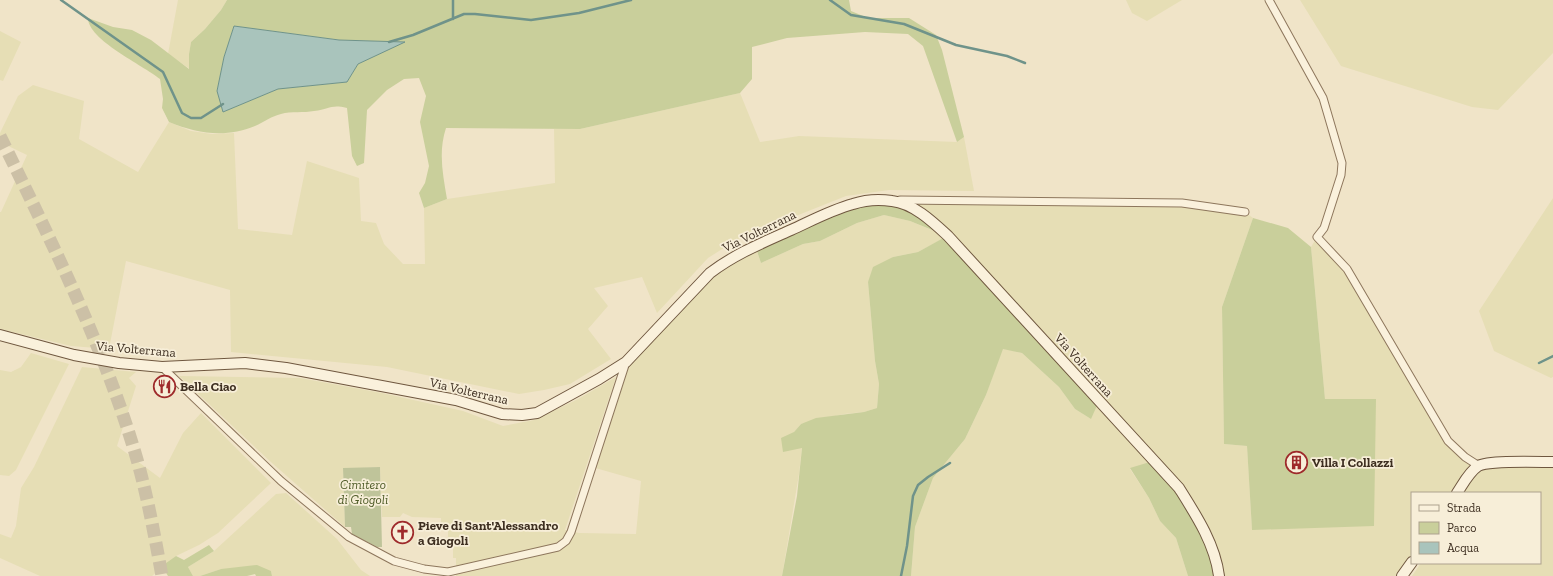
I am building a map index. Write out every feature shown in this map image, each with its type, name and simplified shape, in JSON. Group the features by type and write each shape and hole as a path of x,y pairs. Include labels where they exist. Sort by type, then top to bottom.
{"main road":[{"name":"Via Volterrana","path":"0,335 74,356 119,363 162,367 245,363 286,368 456,400 502,414 522,415 537,413 599,379 626,362 710,273 726,260 812,220 853,204 873,200 894,201 914,209 932,221 948,236 1179,488 1205,532 1214,553 1219,576"},
{"path":"1458,492 1467,478 1479,466 1504,463 1553,462"},
{"path":"1402,576 1411,563"}],"street":[{"path":"1269,0 1323,98 1342,163 1341,175 1324,228 1317,237 1347,269 1448,441 1465,457 1479,466"},
{"name":"Via Volterrana","path":"894,201 1182,203 1245,212"},
{"path":"162,367 281,481 349,537 394,561 425,573 448,572 558,547 566,541 571,532 626,362"}],"shaded area":[{"path":"178,0 227,0 221,10 205,29 191,42 189,54 190,69 168,54"},
{"path":"1126,0 1182,0 1147,21 1132,13"},
{"path":"1300,0 1553,0 1553,53 1498,110 1472,107 1341,66"},
{"path":"0,31 21,42 3,81 0,80"},
{"path":"33,85 84,101 79,139 138,172 169,122 191,131 212,134 234,133 238,229 292,235 307,161 359,178 361,221 376,223 384,244 403,264 425,264 424,208 447,199 555,183 554,129 580,129 740,93 760,142 799,136 957,142 964,137 974,191 889,190 846,196 738,239 708,258 657,313 642,277 594,288 608,306 588,329 611,359 570,384 544,390 519,394 387,367 231,352 230,290 126,261 109,349 71,346 0,329 0,212 27,155 0,142 0,133 18,96"},
{"path":"1553,198 1553,377 1551,378 1494,351 1479,311"},
{"path":"894,201 1182,203 1245,212 1253,218 1222,307 1224,444 1247,446 1252,530 1376,399 1325,399 1311,247 1317,237 1347,269 1448,441 1479,466 1553,462 1553,576 1412,576 1420,564 1541,564 1541,492 1411,492 1411,563 1402,576 1219,576 1153,461 1130,469 1149,498 1160,521 1176,538 1188,576 911,576 915,527 933,478 965,439 986,395 1002,348 1022,353 1059,387 1075,409 1091,419 948,236 918,252 893,257 868,282 875,361 879,384 877,408 864,412 844,414 801,424 794,432 802,447 782,576 456,576 456,558 453,558 453,537 448,537 448,525 441,524 441,518 412,517 403,513 400,517 382,517 380,467 343,469 345,527 272,463 179,376 300,378 382,393 463,411 503,426 534,420 578,399 616,377 565,530 579,533 636,534 641,481 592,467 626,362 709,274 755,245 761,263 803,244 820,241 857,223 884,215 910,221 946,236"},
{"path":"31,353 69,364 16,470 9,476 0,475 0,370 11,372 21,367"},
{"path":"82,367 136,372 129,378 136,386 117,446 160,478 183,433 201,413 271,483 218,533 199,545 176,556 152,576 40,576 0,558 0,534 11,538 16,526 21,488 34,467"},
{"path":"286,493 337,539 361,570 370,576 272,576 271,571 221,569 200,576 193,576 188,567 214,551 276,494"}],"green space":[{"path":"227,0 849,0 851,11 868,18 909,18 936,35 942,50 964,137 957,142 923,46 908,34 865,32 787,38 752,47 752,79 740,93 580,129 446,128 442,146 442,155 447,199 424,208 419,193 425,183 429,166 420,122 426,96 419,78 404,79 387,90 367,110 364,163 357,166 352,156 347,108 334,107 310,112 285,113 274,116 244,130 223,133 201,132 169,122 162,108 163,99 160,79 106,43 90,26 88,18 113,27 132,30 151,40 189,69 191,42 205,29 221,10","holes":["234,26 339,40 404,42 358,64 347,82 278,89 223,112 217,91 224,57"]},
{"path":"874,200 886,200 901,203 923,214 936,225 948,236 1099,401 1091,419 1075,409 1059,387 1022,353 1003,349 986,395 965,439 933,478 915,527 911,576 782,576 797,496 802,448 783,452 781,438 794,432 801,424 816,418 864,412 877,408 879,384 875,361 868,282 873,267 893,257 918,252 947,236 910,221 884,215 857,223 820,241 803,244 761,263 755,245 799,225 828,214"},
{"path":"1253,218 1288,228 1311,247 1325,399 1376,399 1374,526 1252,530 1247,446 1224,444 1222,307"},
{"path":"1153,461 1196,515 1219,576 1188,576 1176,538 1160,521 1149,498 1130,468"},
{"name":"Cimitero di Giogoli","path":"380,467 382,547 377,547 352,534 351,527 345,527 343,468"},
{"path":"209,545 214,551 188,567 193,576 168,576 162,566 176,556 184,560"},
{"path":"257,565 271,571 272,576 256,576 255,574 247,576 200,576 221,569"}],"water":[{"path":"234,26 339,40 405,42 358,64 347,82 278,89 223,112 217,91 224,57"}],"waterway":[{"path":"61,0 163,72 182,113 191,118 201,118 223,104"},
{"path":"453,0 453,19"},
{"path":"389,42 413,35 464,14 531,20 579,13 631,0"},
{"path":"830,0 851,15 904,24 956,45 1007,56 1025,63"},
{"path":"1539,363 1553,356"},
{"path":"901,576 907,546 913,496 918,485 950,463"}],"tunnel":[{"path":"0,136 72,288 120,406 142,478 162,576"}],"place":[{"name":"Bella Ciao","path":"165,386"},
{"name":"Villa I Collazzi","path":"1296,462"},
{"name":"Pieve di Sant'Alessandro a Giogoli","path":"403,532"}]}
